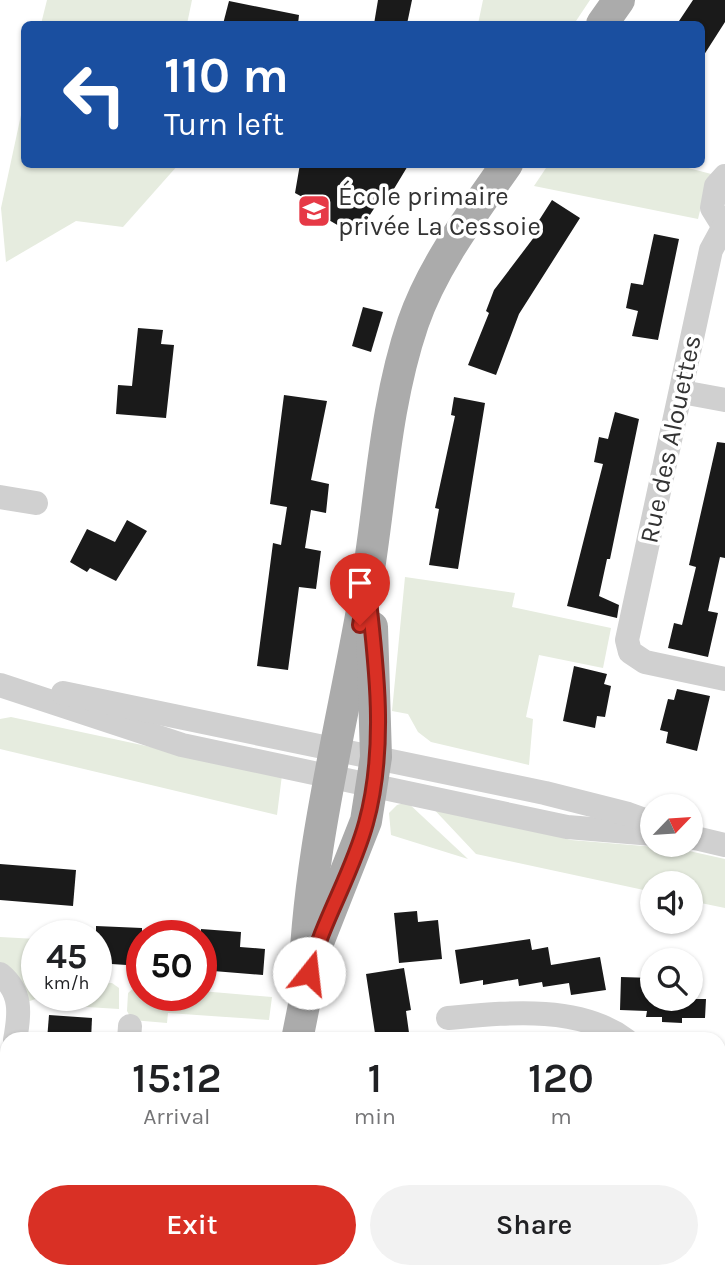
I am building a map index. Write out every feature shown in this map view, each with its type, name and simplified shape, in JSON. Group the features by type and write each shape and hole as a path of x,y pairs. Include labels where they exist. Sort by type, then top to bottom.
{"main road":[{"path":"605,21 619,0"},
{"path":"304,995 309,908 367,584 396,390 413,324 435,273 504,168"},
{"path":"298,1032 315,950 358,849 374,771 376,681 367,584"}],"street":[{"name":"Rue des Alouettes","path":"725,176 716,186 712,208 724,229 711,250 628,630 631,652 645,662 725,679"},
{"path":"682,392 725,400"},
{"path":"0,497 36,503"},
{"path":"0,683 334,763 374,771 545,793 640,819"},
{"path":"374,771 567,827 640,833"},
{"path":"704,840 725,845"},
{"path":"5,978 19,1002 16,1032"},
{"path":"448,1018 502,1013 562,1017 603,1027 612,1032"}],"shaded area":[{"path":"47,0 192,0 188,21 42,21"},
{"path":"483,0 590,0 576,21 479,21"},
{"path":"21,115 21,168 175,168 123,227 76,221 6,262 1,208"},
{"path":"546,168 688,168 715,175 704,194 698,219 534,186"},
{"path":"405,577 515,593 512,607 611,628 603,668 539,655 526,717 533,719 529,765 431,742 418,732 408,714 392,711"},
{"path":"11,717 282,775 277,815 0,749 0,719"},
{"path":"407,802 468,859 391,835 389,813 397,805"},
{"path":"428,803 571,840 640,846 640,858 704,858 704,854 725,859 725,908 703,903 703,871 640,871 640,889 476,854"},
{"path":"0,937 21,938 21,994 0,967"},
{"path":"112,983 119,988 119,1009 112,1009"},
{"path":"217,992 272,997 269,1020 168,1013 167,1023 132,1020 127,1011 217,1011"}],"building":[{"path":"378,0 412,0 408,21 374,21"},
{"path":"693,0 725,0 725,22 705,53 705,21 679,21"},
{"path":"229,1 299,15 298,21 224,21"},
{"path":"299,168 407,168 383,207 377,204 360,230 349,225 346,230 315,212 319,206 295,193"},
{"path":"552,200 580,218 519,314 496,375 468,365 489,313 486,311 494,290 541,228 536,225"},
{"path":"654,234 679,239 658,340 632,336 638,311 626,308 631,283 643,285"},
{"path":"363,307 383,312 371,352 352,346"},
{"path":"138,328 163,330 161,344 174,345 166,418 116,414 118,385 132,386"},
{"path":"284,395 327,401 311,480 329,484 326,513 311,510 305,548 321,551 316,589 299,587 288,670 257,666 273,543 281,545 287,507 270,504"},
{"path":"454,397 485,403 458,569 429,565 439,509 435,508 455,416 451,415"},
{"path":"615,412 639,419 610,559 607,559 599,596 619,605 617,618 567,606 603,464 594,462 599,437 608,439"},
{"path":"717,442 725,443 725,558 720,557 708,611 718,613 708,657 668,648 674,623 682,625 696,567 689,565"},
{"path":"127,520 147,531 116,581 90,568 87,572 70,562 87,529 115,542"},
{"path":"574,666 607,674 604,684 611,686 605,717 597,716 595,728 563,721"},
{"path":"677,689 710,696 697,751 666,743 668,732 660,730 668,699 674,700"},
{"path":"0,864 76,870 73,906 0,900"},
{"path":"417,911 418,922 438,920 442,959 399,963 394,913"},
{"path":"112,927 126,927 126,965 112,964"},
{"path":"217,930 241,932 240,947 265,949 263,975 217,971"},
{"path":"530,939 532,950 548,947 551,965 600,957 606,990 571,995 569,983 543,987 542,982 519,986 518,979 483,985 483,980 460,984 455,950"},
{"path":"404,968 411,1010 406,1011 409,1032 375,1032 366,974"},
{"path":"621,977 640,978 640,1011 620,1010"},
{"path":"703,999 706,999 705,1018 682,1018 682,1023 662,1022 662,1017 646,1017 647,1011 703,1011"},
{"path":"49,1015 92,1018 91,1032 48,1032"}],"place":[{"name":"École primaire privée La Cessoie","path":"314,211"}],"route":[{"path":"309,973 321,934 358,849 372,785 376,757 376,681 367,584 360,625"}]}
